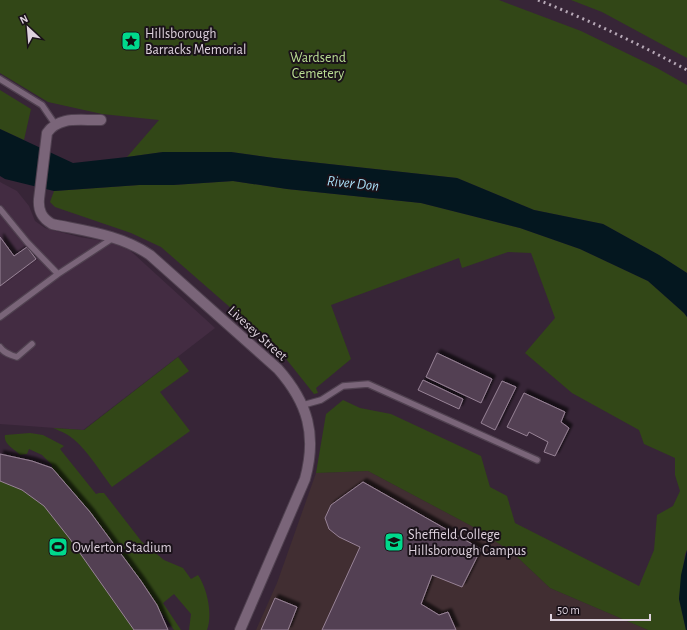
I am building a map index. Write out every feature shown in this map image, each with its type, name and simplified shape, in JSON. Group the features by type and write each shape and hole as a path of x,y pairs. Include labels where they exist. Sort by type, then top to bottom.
{"street":[{"path":"55,124 66,121 101,120"},
{"name":"Livesey Street","path":"55,124 47,133 39,199 39,209 46,221 52,224 114,238 135,246 150,255 282,373 294,388 303,405 310,436 310,455 305,479 240,630"}],"lane":[{"path":"0,79 42,105 55,124"},
{"path":"0,209 27,242 58,274"},
{"path":"0,317 58,274 114,238"},
{"path":"0,347 10,355 17,357 32,344"},
{"path":"303,405 321,400 343,386 368,384 537,460"}],"shaded area":[{"path":"0,182 17,191 29,206 35,221 45,228 79,237 123,244 215,328 83,430 0,424"},
{"name":"Sheffield College Hillsborough Campus","path":"368,471 479,530 514,554 550,588 648,630 256,630 277,583 316,473"}],"green space":[{"name":"Wardsend Cemetery","path":"0,0 499,0 581,31 657,68 687,85 687,273 659,255 603,224 534,210 457,178 231,152 163,152 127,157 159,120 102,114 48,102 0,73"},
{"path":"571,0 687,0 687,58 602,12"},
{"path":"0,90 31,109 24,140 0,129"},
{"path":"233,181 287,189 421,203 520,228 580,249 648,281 684,313 687,317 687,550 685,554 679,599 686,630 648,630 550,588 514,554 479,530 368,471 316,473 326,414 343,400 360,408 391,414 481,456 490,487 507,496 515,523 639,586 654,550 657,515 673,506 680,491 675,475 675,458 644,444 639,430 572,393 525,353 555,318 531,253 508,252 462,268 459,258 331,305 351,359 316,388 318,393 314,394 279,350 161,247 131,233 55,207 50,202 54,191 139,185 173,185"},
{"path":"178,357 189,371 160,392 190,431 112,487 88,454 77,442 63,432 53,428 84,430"},
{"name":"Owlerton Stadium","path":"30,433 43,435 64,446 60,449 96,494 104,493 142,542 164,560 183,568 191,579 198,575 204,587 208,601 209,624 207,630 189,630 191,614 174,594 163,603 181,630 174,630 160,610 168,630 0,630 0,454 52,468 52,465 42,455 29,449 27,454 20,455 7,444 5,438 5,435"}],"water":[{"name":"River Don","path":"0,129 73,163 163,152 231,152 457,178 534,210 603,224 659,255 687,273 687,317 648,281 580,249 520,228 421,203 287,189 233,181 173,185 139,185 54,191 5,179 0,176"},
{"path":"687,550 686,630 679,599 681,575"}],"building":[{"path":"0,237 14,256 27,247 36,259 0,286"},
{"path":"437,353 492,379 481,403 426,377"},
{"path":"423,380 463,399 459,409 418,390"},
{"path":"502,381 516,387 495,430 481,423"},
{"path":"524,393 565,412 561,422 569,428 555,456 544,452 548,442 529,432 527,436 507,427"},
{"path":"0,454 32,461 52,468 90,512 141,581 157,605 168,630 134,630 70,539 44,506 22,490 0,481"},
{"path":"363,482 481,549 462,587 432,575 421,604 439,615 448,612 456,630 322,630 360,547 339,537 329,529 325,518 331,505"},
{"path":"275,598 297,607 288,630 261,630"}],"railway":[{"path":"538,0 614,33 687,70"}],"place":[{"name":"Hillsborough Barracks Memorial","path":"131,41"},
{"name":"Sheffield College Hillsborough Campus","path":"394,542"},
{"name":"Owlerton Stadium","path":"58,547"}]}
